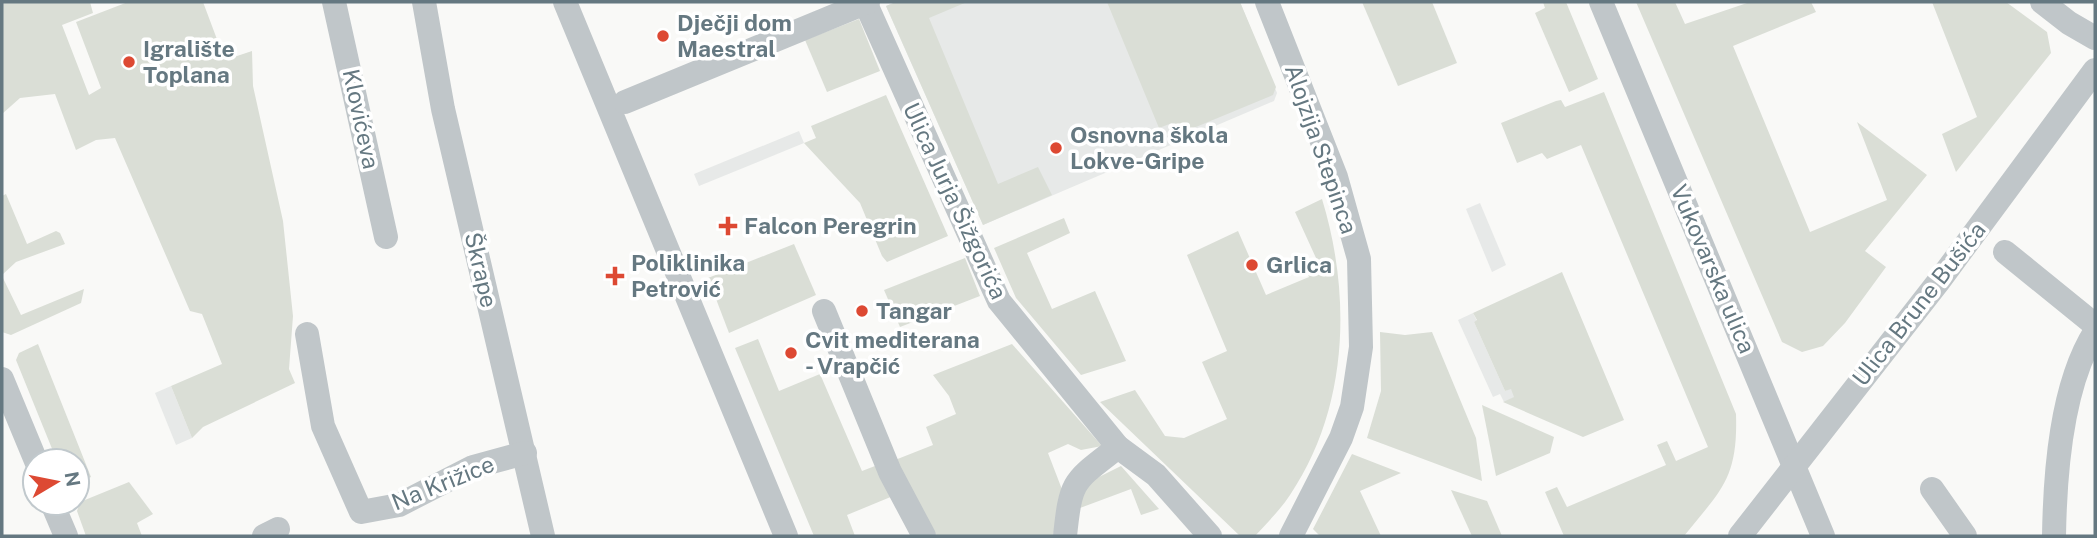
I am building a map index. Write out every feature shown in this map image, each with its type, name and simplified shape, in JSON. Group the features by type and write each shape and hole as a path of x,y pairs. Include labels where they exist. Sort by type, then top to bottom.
{"street":[{"name":"Klovićeva","path":"334,2 386,237"},
{"name":"Škrape","path":"424,2 443,109 543,536"},
{"path":"565,2 786,536"},
{"name":"Ulica Jurja Šižgorića","path":"625,102 866,2 999,301 1118,447 1156,475 1210,536"},
{"name":"Alojzija Stepinca","path":"1267,2 1336,177 1359,259 1361,347 1352,407 1341,438 1291,536"},
{"name":"Vukovarska ulica","path":"1601,2 1823,536"},
{"path":"2042,2 2095,38"},
{"name":"Ulica Brune Bušića","path":"1740,536 1939,281 2095,70"},
{"path":"2005,252 2095,324"},
{"path":"824,311 890,472 924,536"},
{"path":"2053,536 2055,478 2061,435 2084,349 2095,332"},
{"name":"Na Križice","path":"307,334 323,426 362,513 399,505 472,467 524,453"},
{"path":"2,379 30,447"},
{"path":"1065,536 1069,496 1076,479 1118,447"},
{"path":"1932,489 1965,536"},
{"path":"58,517 66,536"}],"shaded area":[{"path":"2,2 90,2 93,13 62,25 89,95 101,88 76,22 128,2 203,2 218,42 237,56 252,51 253,86 283,221 293,316 289,369 295,383 203,427 192,438 171,386 222,364 202,314 190,311 115,138 96,140 76,150 55,94 20,98 2,114"},
{"name":"Osnovna škola Lokve-Gripe","path":"896,2 1240,2 1277,93 1274,101 983,225 886,6"},
{"path":"896,2 967,2 929,18 998,184 1038,167 1052,195 983,225 886,6"},
{"path":"1107,2 1240,2 1276,87 1273,95 1179,134 1172,123 1159,128"},
{"path":"1362,2 1432,2 1457,63 1398,86"},
{"path":"1543,2 1566,2 1598,79 1569,92 1535,13 1545,8"},
{"path":"1636,2 1675,2 1685,24 1750,2 1811,2 1816,12 1733,46 1810,232 1887,200 1857,122 1927,175 1865,251 1886,267 1845,323 1823,346 1802,352 1782,342"},
{"path":"1932,2 2006,2 2047,32 2051,53 1956,172 1942,134 1977,117"},
{"path":"859,19 880,71 827,92 805,40"},
{"path":"1604,92 1736,414 1734,453 1725,481 1718,494 1684,536 1564,536 1545,492 1557,487 1567,507 1666,465 1657,445 1667,441 1676,461 1708,447 1581,145 1547,159 1542,153 1517,163 1501,123 1556,101 1561,100 1565,107"},
{"path":"886,95 948,236 887,262 860,203 804,143 816,138 811,126"},
{"path":"799,131 804,143 699,186 694,174"},
{"path":"6,194 27,244 56,231 60,233 65,244 16,262 2,275 2,196"},
{"path":"1322,199 1338,274 1339,352 1334,389 1324,426 1309,462 1290,495 1255,536 1240,536 1100,402 1135,390 1165,436 1184,438 1227,419 1202,362 1227,351 1187,255 1238,231 1266,295 1309,277 1304,264 1316,258 1295,212"},
{"path":"1480,203 1506,265 1492,272 1466,209"},
{"path":"1064,218 1070,233 1027,253 1052,309 1095,291 1126,361 1081,375 1016,298 994,248"},
{"path":"794,244 816,295 729,333 708,278"},
{"path":"965,258 980,296 900,327 884,290"},
{"path":"1562,272 1624,420 1583,437 1503,402 1514,397 1511,389 1505,391 1474,322 1477,320 1473,313"},
{"path":"2,276 21,315 84,289 81,303 11,335 2,332"},
{"path":"1473,313 1477,321 1474,322 1505,391 1511,388 1515,397 1504,402 1500,394 1493,397 1458,320"},
{"path":"1380,332 1405,335 1432,332 1476,438 1482,481 1367,438 1381,391"},
{"path":"758,339 779,391 820,374 862,471 875,466 893,496 847,515 855,536 814,536 735,348"},
{"path":"38,344 79,447 51,447 16,360 19,353"},
{"path":"1012,344 1102,446 1081,450 1068,444 1048,453 1063,492 1053,536 937,536 918,508 895,460 933,445 926,427 956,414 949,396 933,375"},
{"path":"171,386 192,438 176,445 155,393"},
{"path":"1482,405 1554,437 1550,453 1496,476"},
{"path":"1352,454 1401,473 1360,491 1381,536 1320,536 1313,529"},
{"path":"1121,466 1159,509 1141,515 1131,489 1080,508 1083,485"},
{"path":"129,482 153,514 137,523 142,536 86,536 79,517 91,517 91,498"},
{"path":"1451,490 1487,501 1502,536 1472,536"}],"place":[{"name":"Dječji dom Maestral","path":"663,36"},
{"name":"Igralište Toplana","path":"129,62"},
{"name":"Osnovna škola Lokve-Gripe","path":"1056,148"},
{"name":"Falcon Peregrin","path":"728,226"},
{"name":"Grlica","path":"1252,265"},
{"name":"Poliklinika Petrović","path":"615,276"},
{"name":"Tangar","path":"862,311"},
{"name":"Cvit mediterana - Vrapčić","path":"791,353"}]}
